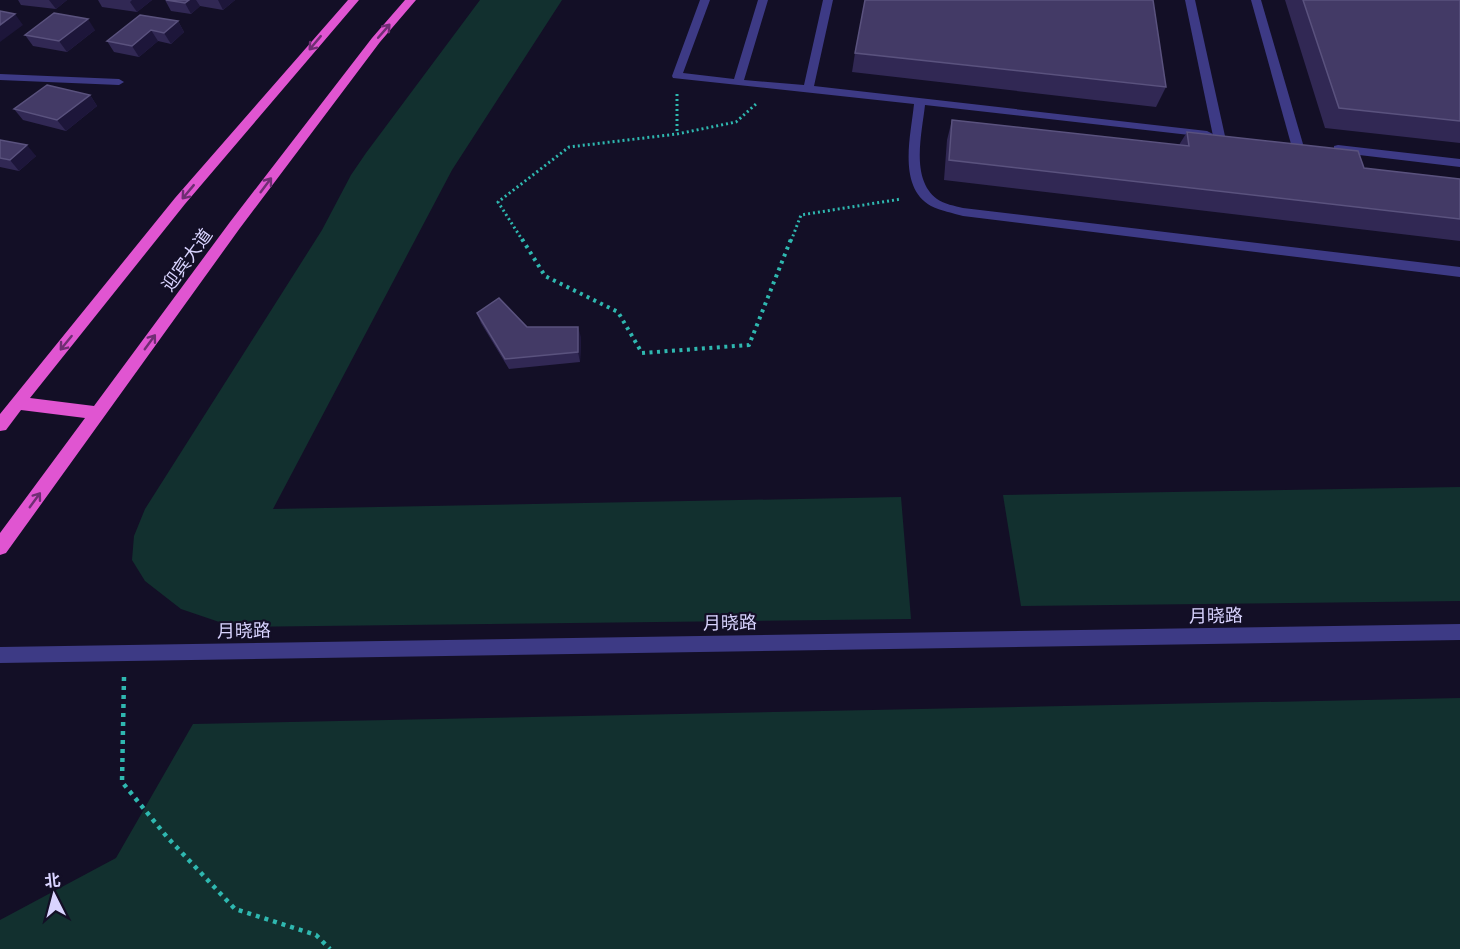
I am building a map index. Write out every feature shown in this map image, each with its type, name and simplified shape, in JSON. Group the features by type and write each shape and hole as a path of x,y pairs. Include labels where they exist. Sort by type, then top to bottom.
{"highway":[{"path":"0,425 180,201 354,0"},
{"name":"迎宾大道","path":"0,547 235,225 376,40 411,0"},
{"path":"18,403 98,413"}],"street":[{"path":"705,0 677,76 1225,136 1190,0"},
{"path":"738,82 763,0"},
{"path":"808,89 828,0"},
{"path":"1256,0 1303,145 1460,163"},
{"path":"0,77 119,82"},
{"path":"920,102 915,160 918,182 931,201 963,212 1460,272"},
{"name":"月晓路","path":"0,655 1460,632"}],"path":[{"path":"677,76 677,135"},
{"path":"778,86 736,122 677,135 569,147 498,202 545,276 618,312 642,353 749,345 801,215 927,194"},
{"path":"125,652 122,782 167,837 235,909 316,934 330,949"}],"green space":[{"path":"480,0 562,0 452,170 273,509 901,497 911,619 234,627 181,609 145,581 132,560 134,536 145,509 322,230 351,175"},
{"path":"1460,487 1460,601 1021,606 1003,495"},
{"path":"1460,698 1460,949 0,949 0,920 116,858 193,724"}],"building":[{"path":"166,0 189,0 185,3"},
{"path":"865,0 1153,0 1166,87 855,53"},
{"path":"1303,0 1460,0 1460,121 1339,108"},
{"path":"0,11 15,14 0,25"},
{"path":"54,13 88,19 59,41 25,35"},
{"path":"140,15 178,21 164,33 151,30 132,46 107,41"},
{"path":"47,85 90,95 57,120 14,109"},
{"path":"952,120 1189,146 1187,132 1358,151 1364,168 1460,179 1460,219 949,160"},
{"path":"0,140 27,145 10,160 0,158"},
{"path":"499,298 527,327 578,327 578,352 505,359 477,313"}]}
